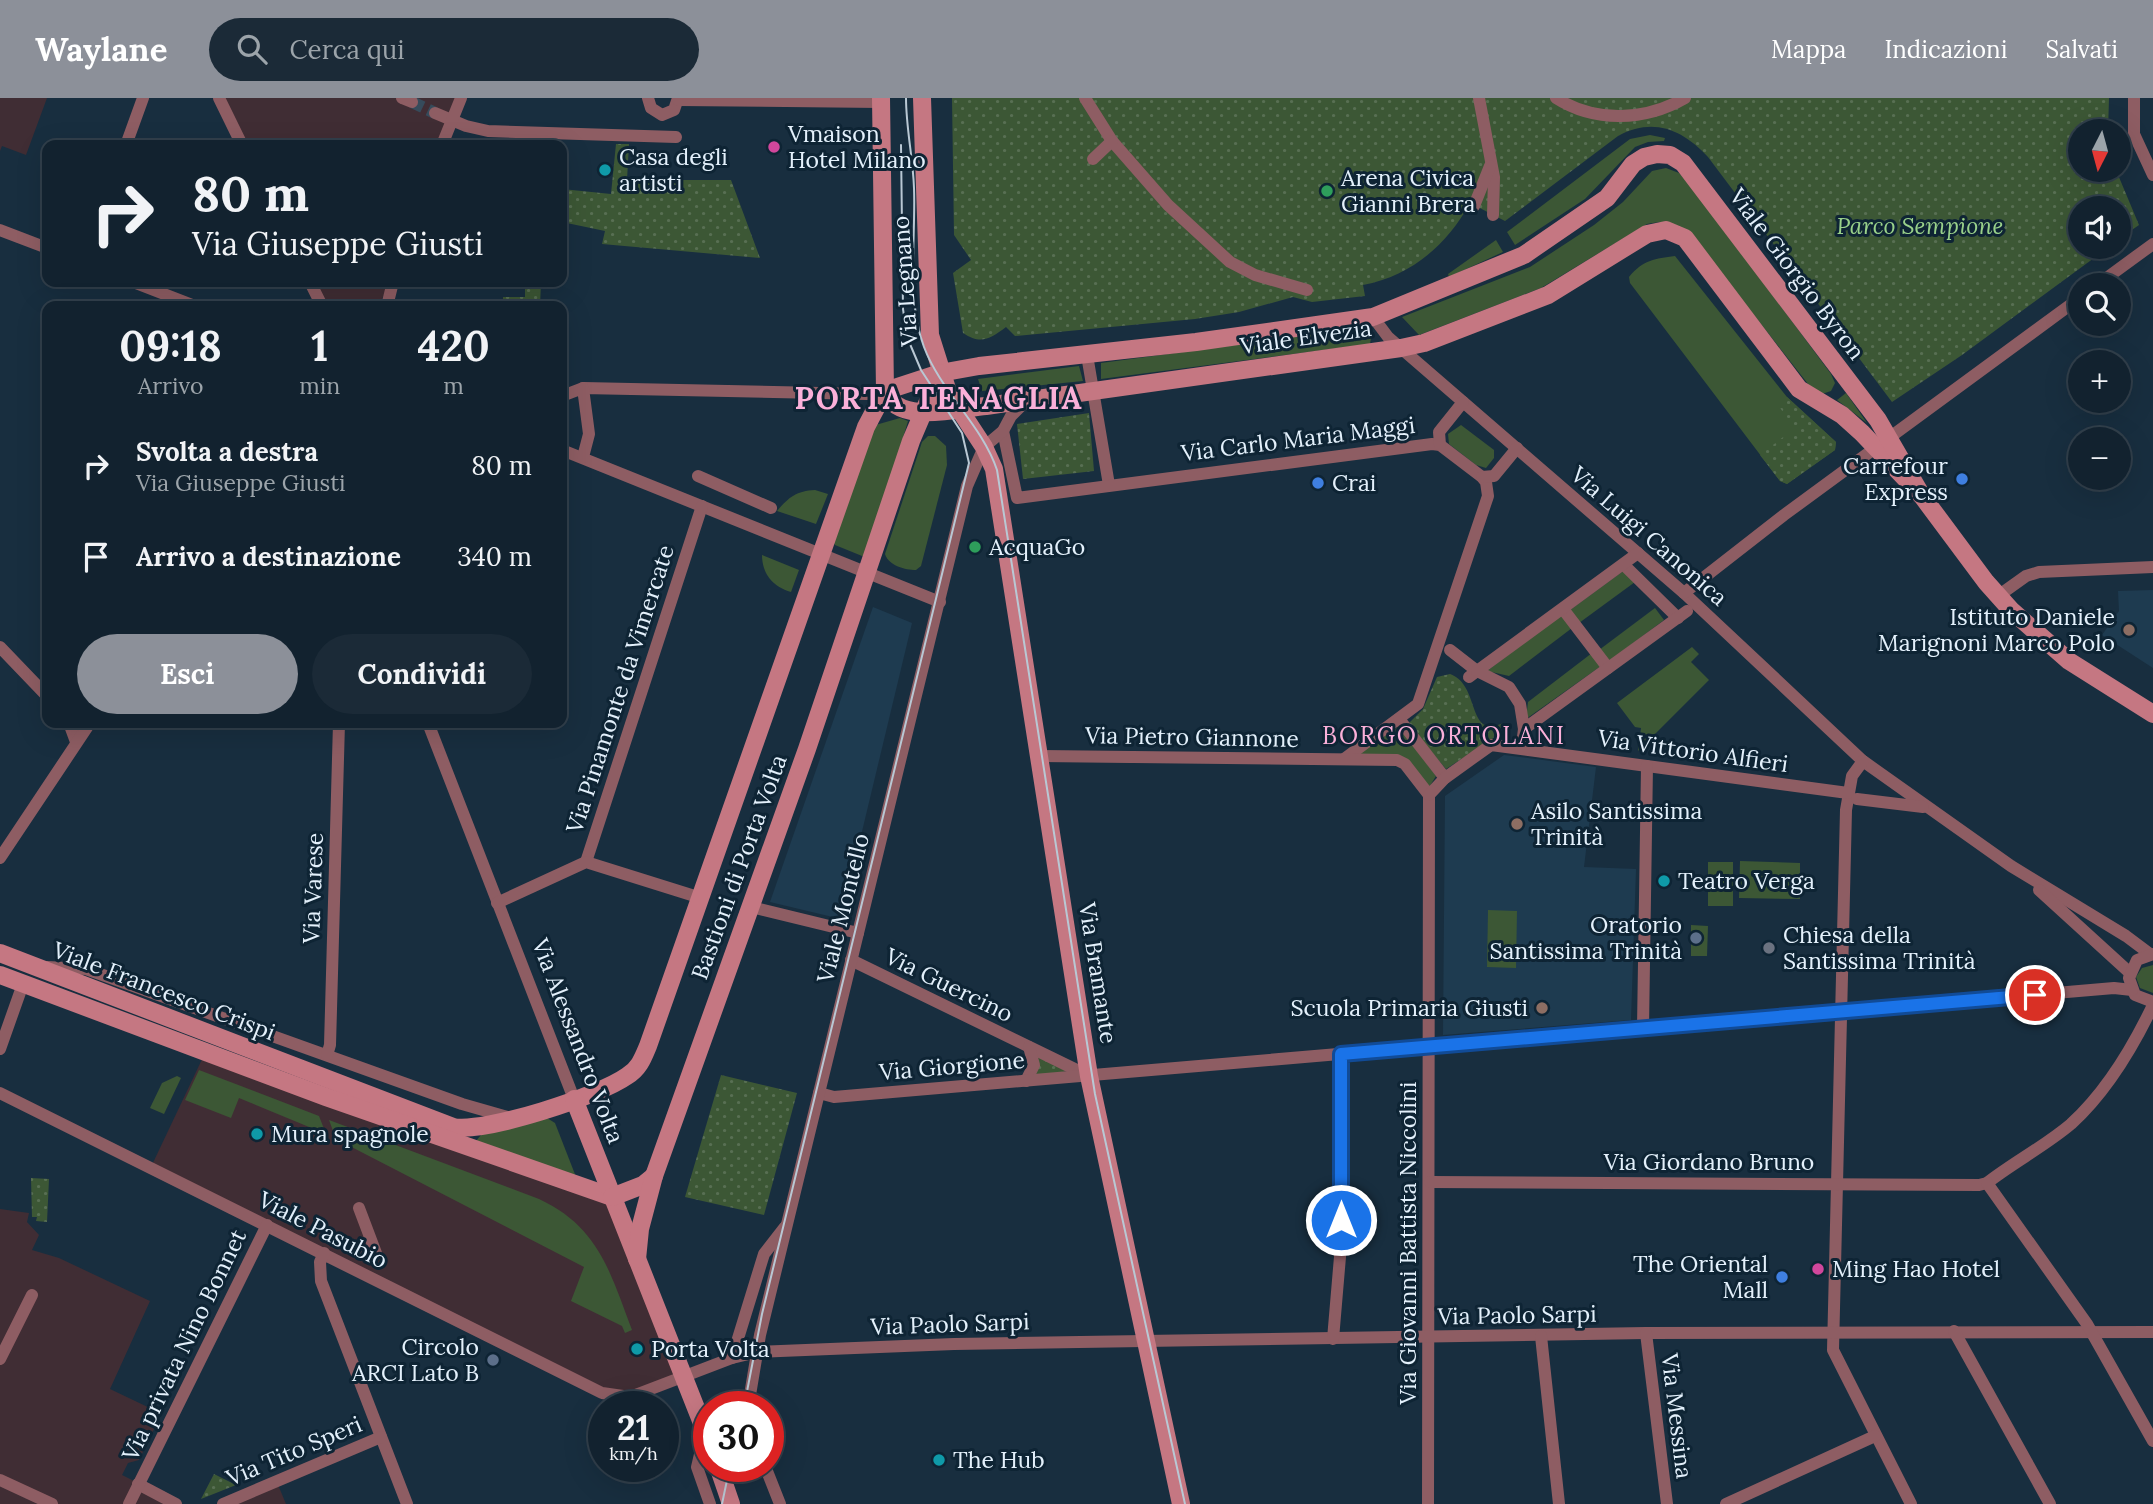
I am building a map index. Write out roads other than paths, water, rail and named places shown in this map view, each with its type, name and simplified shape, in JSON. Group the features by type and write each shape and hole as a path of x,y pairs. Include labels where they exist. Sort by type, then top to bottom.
{"main road":[{"name":"Via Legnano","path":"922,98 928,320 940,373 958,408 984,447"},
{"name":"Via Legnano","path":"881,100 885,391"},
{"name":"Viale Elvezia","path":"885,391 940,373 1373,317 1515,260 1577,221 1607,198 1633,164 1657,154"},
{"name":"Viale Giorgio Byron","path":"1657,154 1670,155 1683,163 1844,377 1882,442"},
{"name":"Viale Elvezia","path":"923,412 1026,401 1401,348 1424,342 1548,295 1656,230 1685,238 1791,380 1815,400"},
{"name":"Bastioni di Porta Volta","path":"637,1259 640,1229 654,1176 751,907 923,412 940,373"},
{"path":"1815,400 1834,396 1844,377"},
{"name":"Bastioni di Porta Volta","path":"574,1099 617,1082 636,1069 648,1046 866,427 885,391"},
{"path":"885,391 896,405 923,412"},
{"path":"1815,400 1882,442 1998,596 2068,661 2153,714"},
{"name":"Via Bramante","path":"984,447 993,469 1089,1076 1181,1504"},
{"path":"0,953 35,966"},
{"name":"Viale Francesco Crispi","path":"35,966 453,1127 471,1129 574,1099"},
{"name":"Viale Francesco Crispi","path":"0,975 326,1097 612,1197"},
{"name":"Via Alessandro Volta","path":"574,1099 693,1402"},
{"path":"612,1197 643,1185 654,1176"},
{"path":"723,1482 728,1501"}],"street":[{"path":"128,140 143,98"},
{"path":"219,98 240,140"},
{"path":"444,140 461,98"},
{"path":"648,98 651,108 662,115 672,112 678,99 881,100"},
{"path":"1085,98 1112,141 1168,205 1230,262 1255,275 1307,290"},
{"path":"1479,98 1495,193 1493,215"},
{"path":"1556,98 1585,112 1615,117 1641,115 1685,98"},
{"path":"2134,98 2134,134 2152,171"},
{"path":"435,113 488,131 676,137"},
{"path":"1641,115 1645,128"},
{"path":"1093,159 1112,141"},
{"path":"1474,206 1491,162"},
{"path":"0,230 42,246"},
{"path":"2113,273 2153,244"},
{"path":"145,287 182,301"},
{"path":"1684,593 1882,442 2068,306"},
{"name":"Via Luigi Canonica","path":"1373,317 1401,348 1684,593 1863,761 1926,807"},
{"path":"1087,355 1109,485"},
{"path":"567,394 583,387 866,394 885,391"},
{"path":"583,387 589,434 583,457"},
{"path":"984,447 1003,431 1011,416 1026,401"},
{"name":"Via Carlo Maria Maggi","path":"1003,431 1017,498 1430,444 1440,446 1439,432 1463,402"},
{"path":"1344,760 1418,704 1488,496 1482,477 1440,446"},
{"name":"Viale Montello","path":"751,1391 757,1352 818,1093 970,478 984,447"},
{"path":"1482,477 1494,476 1517,448"},
{"path":"567,452 940,602"},
{"path":"698,476 771,508"},
{"name":"Via Pinamonte da Vimercate","path":"586,862 702,506"},
{"path":"1473,674 1639,553"},
{"path":"1524,729 1683,614 1624,565"},
{"path":"1998,596 2026,576 2039,572 2153,567"},
{"path":"1563,609 1608,668"},
{"path":"0,648 42,691"},
{"path":"1450,650 1473,674 1509,687 1520,705 1523,743"},
{"path":"1399,719 1445,778 1429,794"},
{"path":"71,728 76,742"},
{"path":"0,858 86,728"},
{"name":"Via Varese","path":"327,1055 330,1045 339,728"},
{"name":"Via Alessandro Volta","path":"430,728 574,1099"},
{"name":"Via Vittorio Alfieri","path":"1445,778 1491,745 1926,807"},
{"name":"Via Pietro Giannone","path":"1040,756 1402,761 1429,794"},
{"path":"1863,761 1852,776 1840,1012 1833,1350 1910,1504"},
{"path":"1643,1028 1647,766"},
{"name":"Via Giovanni Battista Niccolini","path":"1427,1504 1430,1337 1429,794"},
{"path":"1926,807 2011,866 2151,954"},
{"path":"497,902 586,862 701,898"},
{"path":"2011,866 2113,954 2129,972 2132,990 2140,999 2153,1004 2103,1089 2081,1113 1987,1183 2091,1332 2153,1440"},
{"path":"751,907 858,933"},
{"path":"2129,972 2137,960 2151,954"},
{"name":"Via Guercino","path":"851,960 1089,1076"},
{"name":"Viale Francesco Crispi","path":"35,966 86,969 511,1118"},
{"path":"0,1049 23,984"},
{"name":"Via Giorgione","path":"818,1093 834,1097 2114,988 2132,990"},
{"name":"Via Guercino","path":"1026,1081 1034,1065 1029,1047"},
{"path":"1333,1339 1341,1245 1341,1054"},
{"name":"Viale Pasubio","path":"0,1093 596,1391"},
{"name":"Via Giordano Bruno","path":"1430,1182 1987,1183"},
{"path":"357,1252 359,1248 375,1255 376,1253 359,1208"},
{"name":"Viale Montello","path":"732,1357 764,1254 788,1224"},
{"name":"Via privata Nino Bonnet","path":"129,1504 267,1225"},
{"path":"324,1253 320,1262 321,1281 407,1504"},
{"path":"0,1359 32,1295"},
{"path":"1954,1331 2050,1504"},
{"name":"Via Paolo Sarpi","path":"646,1391 732,1357 757,1352 964,1344 1646,1333 2153,1332"},
{"name":"Via Messina","path":"1646,1333 1667,1504"},
{"path":"1541,1336 1559,1504"},
{"path":"1726,1504 1875,1436"},
{"name":"Via Tito Speri","path":"223,1504 381,1437"},
{"path":"0,1480 52,1504"},
{"path":"702,1482 710,1504"},
{"path":"771,1482 780,1504"},
{"name":"Via privata Nino Bonnet","path":"138,1484 177,1504"}],"tunnel":[{"path":"412,102 435,113"}],"tram line":[{"path":"906,98 914,188 913,289 918,328 931,363 982,438 997,470 1095,1094 1185,1504"},
{"path":"747,1391 762,1314 969,463 962,433 921,370 907,337 903,309 901,145"},
{"path":"722,1504 727,1482"}],"place":[{"name":"Vmaison Hotel Milano","path":"774,147"},
{"name":"Casa degli artisti","path":"605,170"},
{"name":"Arena Civica Gianni Brera","path":"1327,191"},
{"name":"Carrefour Express","path":"1962,479"},
{"name":"Crai","path":"1318,483"},
{"name":"AcquaGo","path":"975,547"},
{"name":"Istituto Daniele Marignoni Marco Polo","path":"2129,630"},
{"name":"Asilo Santissima Trinità","path":"1517,824"},
{"name":"Teatro Verga","path":"1664,881"},
{"name":"Oratorio Santissima Trinità","path":"1696,938"},
{"name":"Chiesa della Santissima Trinità","path":"1769,948"},
{"name":"Scuola Primaria Giusti","path":"1542,1008"},
{"name":"Mura spagnole","path":"257,1134"},
{"name":"Ming Hao Hotel","path":"1818,1269"},
{"name":"The Oriental Mall","path":"1782,1277"},
{"name":"Porta Volta","path":"637,1349"},
{"name":"Circolo ARCI Lato B","path":"493,1360"},
{"name":"The Hub","path":"939,1460"}],"district":[{"name":"PORTA TENAGLIA","path":"939,399"},
{"name":"BORGO ORTOLANI","path":"1444,736"}],"park label":[{"name":"Parco Sempione","path":"1920,226"}]}
